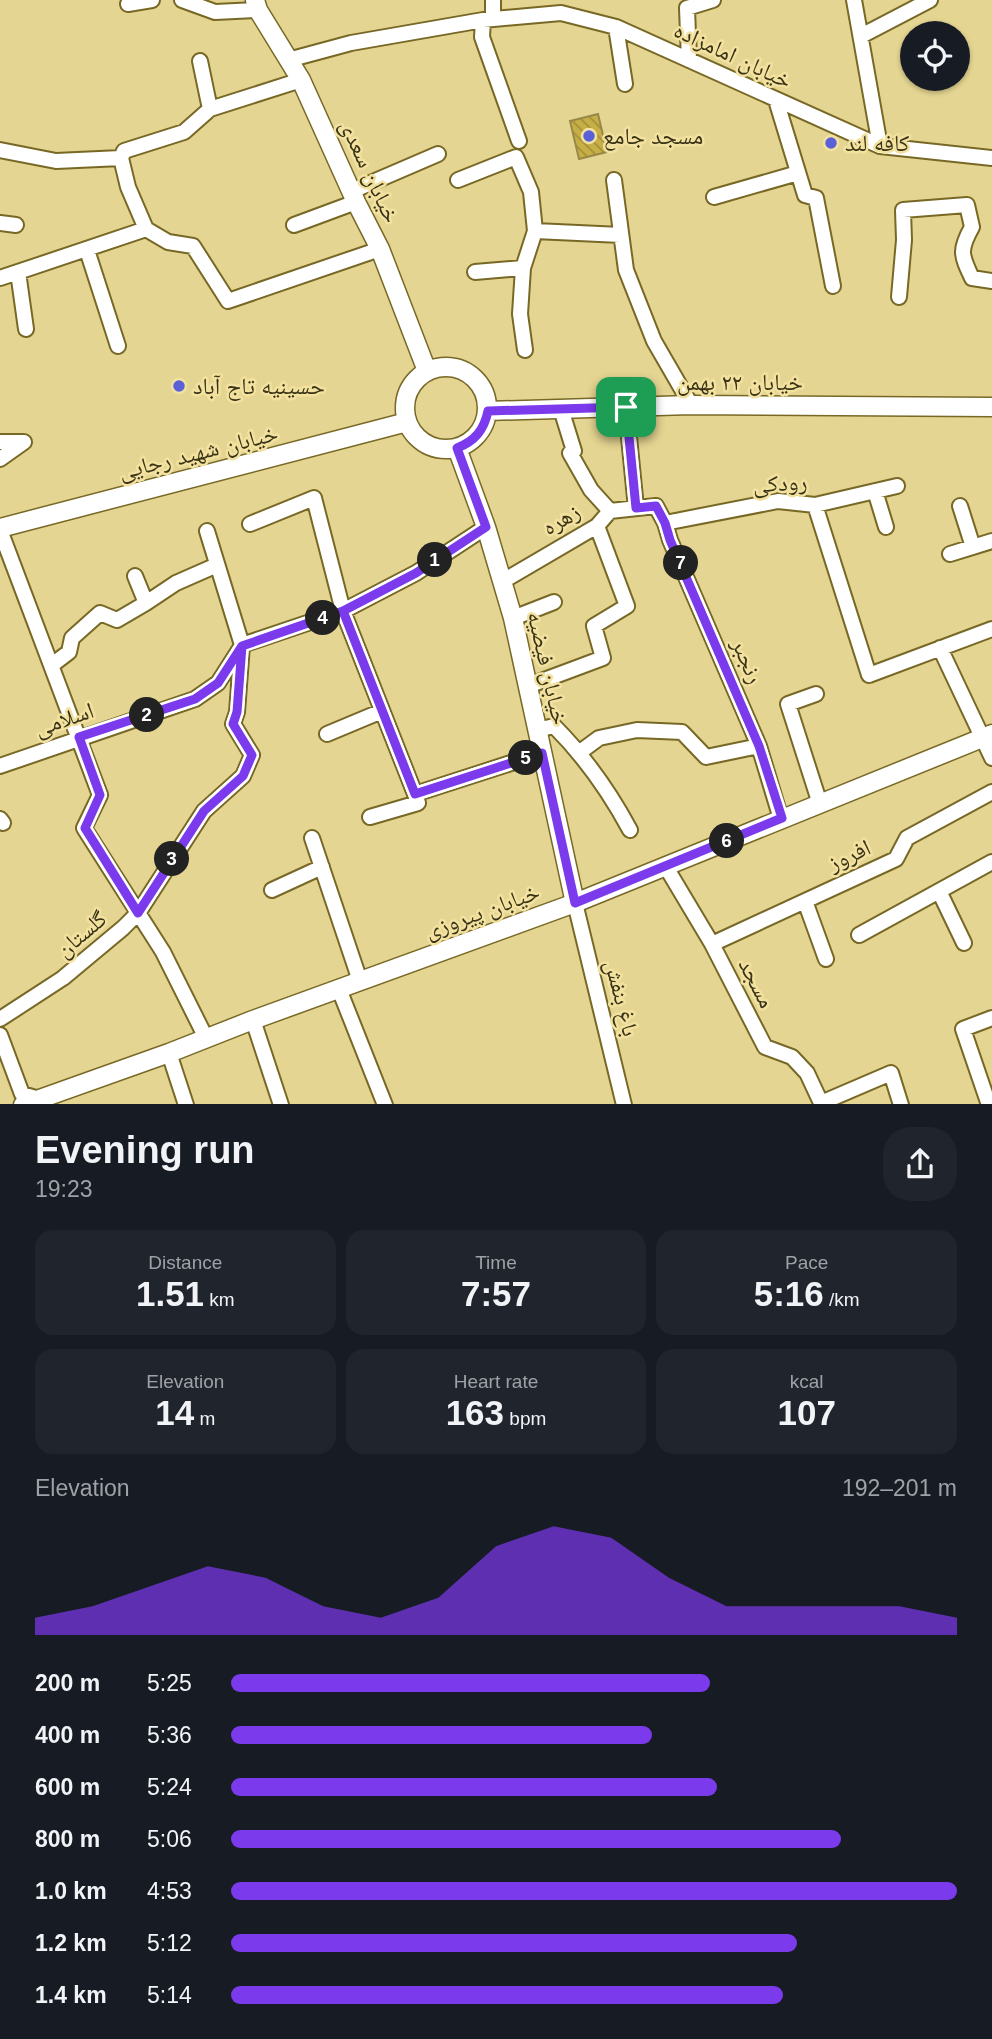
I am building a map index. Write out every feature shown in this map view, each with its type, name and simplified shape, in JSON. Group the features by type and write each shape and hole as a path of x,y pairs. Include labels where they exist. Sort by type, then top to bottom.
{"main road":[{"name":"خیابان سعدی","path":"256,5 301,79 380,249 427,371"},
{"path":"439,367 452,367 464,370 474,377 482,387 488,411 481,430 474,438 457,448 444,449 432,447 413,433 407,422 405,405 409,389 420,376 439,367"},
{"name":"خیابان ۲۲ بهمن","path":"488,411 691,405 992,407"},
{"name":"خیابان شهید رجایی","path":"0,529 407,422"},
{"name":"خیابان فیضیه","path":"457,448 486,527 513,618 575,903"},
{"name":"خیابان پیروزی","path":"34,1103 575,903 987,736"}],"street":[{"path":"128,4 152,0"},
{"path":"182,0 215,12 256,5"},
{"path":"493,0 482,37 519,141"},
{"path":"690,60 687,8 713,0"},
{"path":"854,0 880,146"},
{"path":"861,36 930,0"},
{"name":"خیابان امامزاده","path":"288,60 351,43 488,20 561,13 616,26 880,146 992,158"},
{"path":"616,26 625,84"},
{"path":"200,61 210,109"},
{"path":"301,79 210,109 184,132 124,151 121,158 128,187 146,229 168,242 193,246 228,301 380,249"},
{"path":"776,100 805,195 816,198 833,286"},
{"path":"0,150 56,161 121,158"},
{"path":"294,225 438,154"},
{"path":"458,180 516,158 531,192 535,231 523,268 520,314 525,349"},
{"path":"715,197 798,173"},
{"path":"614,180 626,270 654,341 691,405"},
{"path":"899,297 904,240 903,210 967,205 972,227 962,244 962,258 972,278 992,281"},
{"path":"0,223 16,225"},
{"path":"0,278 146,229"},
{"path":"535,231 621,235"},
{"path":"87,250 118,346"},
{"path":"475,272 523,268"},
{"path":"18,272 26,329"},
{"path":"626,407 636,508"},
{"name":"زهره","path":"503,581 597,526 610,511 591,490 570,453 574,451 561,409"},
{"path":"0,442 24,442 0,458"},
{"name":"رودکی","path":"665,523 778,501 815,505 897,486"},
{"path":"875,491 886,527"},
{"path":"250,524 314,498 343,611 418,803 370,817"},
{"path":"815,505 869,675 992,629"},
{"path":"610,511 656,506 665,523"},
{"path":"960,506 973,547"},
{"name":"رنجبر","path":"665,523 759,746 782,818"},
{"path":"528,686 603,658 594,626 627,606 597,526"},
{"path":"207,531 242,646 343,611 416,573 486,527"},
{"path":"0,529 100,795 85,828 163,953 205,1038"},
{"path":"950,554 992,541"},
{"path":"52,665 69,652 72,638 100,613 117,620 176,583 216,565"},
{"path":"135,576 146,603"},
{"path":"513,618 554,602"},
{"name":"اسلامی","path":"0,766 195,699 218,683 242,646"},
{"name":"گلستان","path":"0,1019 63,978 138,913 204,811 243,776 252,755 233,724 237,712 242,646"},
{"path":"940,648 987,736 992,758"},
{"path":"816,694 788,704 820,804"},
{"path":"327,734 382,711"},
{"path":"537,730 554,726 580,752 610,792 630,830"},
{"path":"580,752 599,738 637,730 682,732 706,757 759,746"},
{"path":"415,794 542,753"},
{"name":"افروز","path":"712,944 896,859 907,838 992,792"},
{"path":"312,838 360,981"},
{"path":"859,935 992,862"},
{"path":"272,890 322,867"},
{"name":"مسجد","path":"666,867 712,944 765,1047 792,1057 807,1073 821,1103"},
{"path":"939,891 964,943"},
{"path":"805,901 826,959"},
{"name":"باغ بنفش","path":"575,903 624,1104"},
{"path":"339,989 385,1104"},
{"path":"989,1104 964,1029 992,1018"},
{"path":"253,1020 281,1104"},
{"path":"0,1035 22,1094 34,1103"},
{"path":"169,1053 186,1104"},
{"path":"821,1103 891,1073 901,1104"}],"building":[{"name":"مسجد جامع","path":"598,114 607,152 579,159 570,121"}],"place":[{"name":"مسجد جامع","path":"589,136"},
{"name":"كافه لند","path":"831,143"},
{"name":"حسینیه تاج آباد","path":"179,386"}],"route":[{"path":"626,407 488,411 481,430 474,438 457,448 486,527 416,573 343,611 242,646 218,683 195,699 79,737 100,795 85,828 138,913 204,811 243,776 252,755 233,724 237,712 242,646 292,628 343,611 415,794 542,753 575,903 782,818 759,746 665,523 656,506 636,508 626,407"}]}
